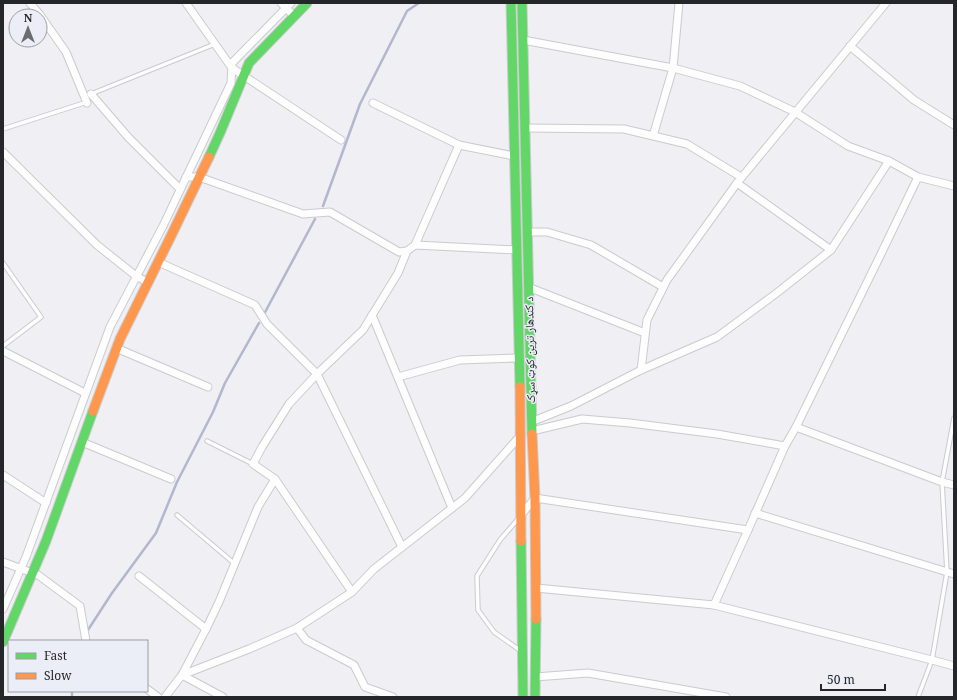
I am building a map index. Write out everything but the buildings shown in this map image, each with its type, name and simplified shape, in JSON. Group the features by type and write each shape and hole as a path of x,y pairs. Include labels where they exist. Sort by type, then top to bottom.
{"main road":[{"path":"3,642 46,541 116,348 220,133 249,63 307,3"},
{"name":"د کندهار ترين کوټ سړک","path":"511,3 519,358 523,697"},
{"name":"د کندهار ترين کوټ سړک","path":"522,3 524,40 528,287 535,498 535,697"}],"street":[{"path":"30,3 66,52 87,102"},
{"path":"186,3 232,68 340,140"},
{"path":"653,136 673,68 679,3"},
{"path":"641,370 646,320 667,280 739,180 886,3"},
{"path":"3,609 26,557 110,327 163,226 231,83 232,63 286,5 294,16"},
{"path":"524,40 673,68 740,86 796,112 848,146 889,161 918,177 954,186"},
{"path":"850,46 914,100 954,125"},
{"path":"91,94 128,137 180,189"},
{"path":"373,103 460,145 514,156"},
{"path":"525,128 624,130 687,144 739,180 831,250"},
{"path":"186,177 199,177 303,214 330,212 399,252 407,251 415,245 460,145"},
{"path":"3,152 98,245 136,276 148,282"},
{"path":"532,426 641,370 717,337 778,292 831,250 889,161"},
{"path":"714,605 785,446 796,427 918,177"},
{"path":"527,232 547,232 591,245 663,287"},
{"path":"415,245 516,250"},
{"path":"352,592 276,479 253,464 289,404 317,374 363,330 398,273 407,251"},
{"path":"158,262 255,305 267,324 317,374 402,548"},
{"path":"528,287 645,333"},
{"path":"372,315 452,508"},
{"path":"116,348 208,387"},
{"path":"3,350 85,394"},
{"path":"398,377 460,360 519,358"},
{"path":"532,426 582,419 630,423 717,434 785,446"},
{"path":"796,427 942,482 954,485"},
{"path":"182,675 249,649 297,628 352,592 374,569 465,498 520,436"},
{"path":"82,442 171,479"},
{"path":"3,475 46,503"},
{"path":"165,697 182,675 206,630 258,508 276,479"},
{"path":"521,515 535,498 748,530"},
{"path":"755,513 950,573"},
{"path":"3,562 38,574 80,606 86,640"},
{"path":"139,576 206,630"},
{"path":"536,588 714,605 954,666"},
{"path":"297,628 306,640 354,665 365,687 393,697"},
{"path":"535,677 588,673 726,697"},
{"path":"182,675 223,697"},
{"path":"148,690 158,697"}],"lane":[{"path":"3,129 87,102 91,94 216,44"},
{"path":"3,263 41,317 3,346"},
{"path":"918,697 932,660 950,573 942,482 954,418"},
{"path":"207,441 253,464"},
{"path":"177,515 235,564"},
{"path":"521,515 500,540 477,576 478,610 494,632 522,652"}],"waterway":[{"path":"323,206 360,104 407,11 419,3"},
{"path":"263,316 315,219"},
{"path":"86,633 112,593 156,533 177,482 213,412 225,383 259,323"},
{"path":"72,692 72,697"}],"traffic: fast":[{"path":"209,157 249,63 307,3"},
{"path":"511,3 520,387"},
{"path":"522,3 532,434"},
{"path":"3,642 46,541 93,411"},
{"path":"521,541 523,697"},
{"path":"535,697 536,619"}],"traffic: slow":[{"path":"93,411 120,339 209,157"},
{"path":"520,387 521,541"},
{"path":"532,434 535,498 536,619"}]}
